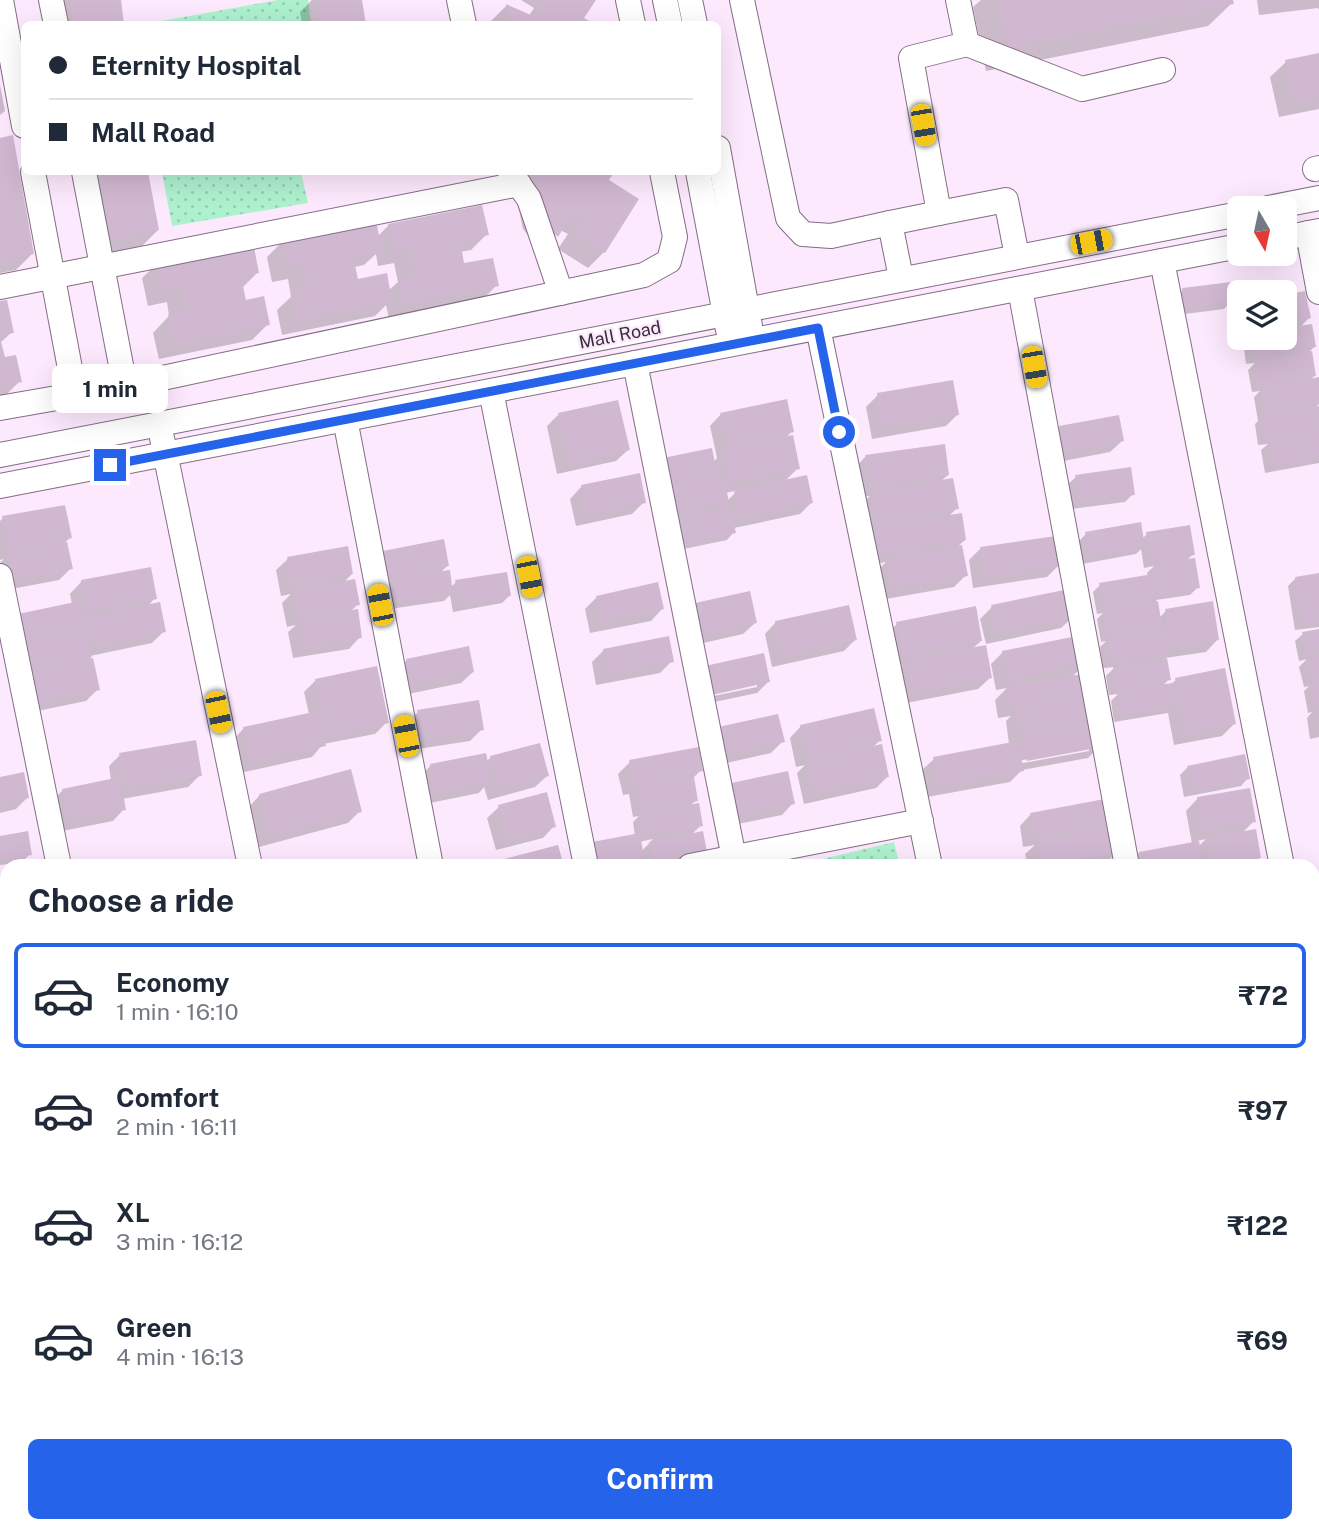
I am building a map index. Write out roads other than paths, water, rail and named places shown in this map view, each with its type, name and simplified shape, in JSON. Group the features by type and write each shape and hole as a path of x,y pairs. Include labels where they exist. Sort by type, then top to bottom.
{"street":[{"path":"1,0 21,110"},
{"path":"51,0 55,21"},
{"path":"459,0 463,21"},
{"path":"628,0 632,21"},
{"path":"665,0 669,21"},
{"path":"690,0 694,21"},
{"path":"742,0 788,218 803,234 831,236 1006,200 1017,256"},
{"path":"958,0 967,44"},
{"path":"939,213 911,58 967,44 1082,89 1163,70"},
{"path":"34,175 75,395"},
{"path":"85,175 125,386"},
{"path":"0,408 125,386 643,275 669,261 675,237 663,175"},
{"path":"699,175 742,343"},
{"path":"721,175 736,312"},
{"path":"0,287 514,178 529,199 538,220 561,293"},
{"path":"1297,202 1319,198"},
{"name":"Mall Road","path":"0,455 1227,216"},
{"path":"890,223 901,278"},
{"path":"1304,234 1319,292"},
{"name":"Mall Road","path":"0,486 1227,248"},
{"path":"1162,261 1281,859"},
{"path":"1020,289 1126,859"},
{"path":"818,328 929,859"},
{"path":"635,363 734,858"},
{"path":"491,391 585,859"},
{"path":"345,419 430,859"},
{"path":"159,424 249,859"},
{"path":"0,576 58,859"},
{"path":"728,859 921,821"}]}
